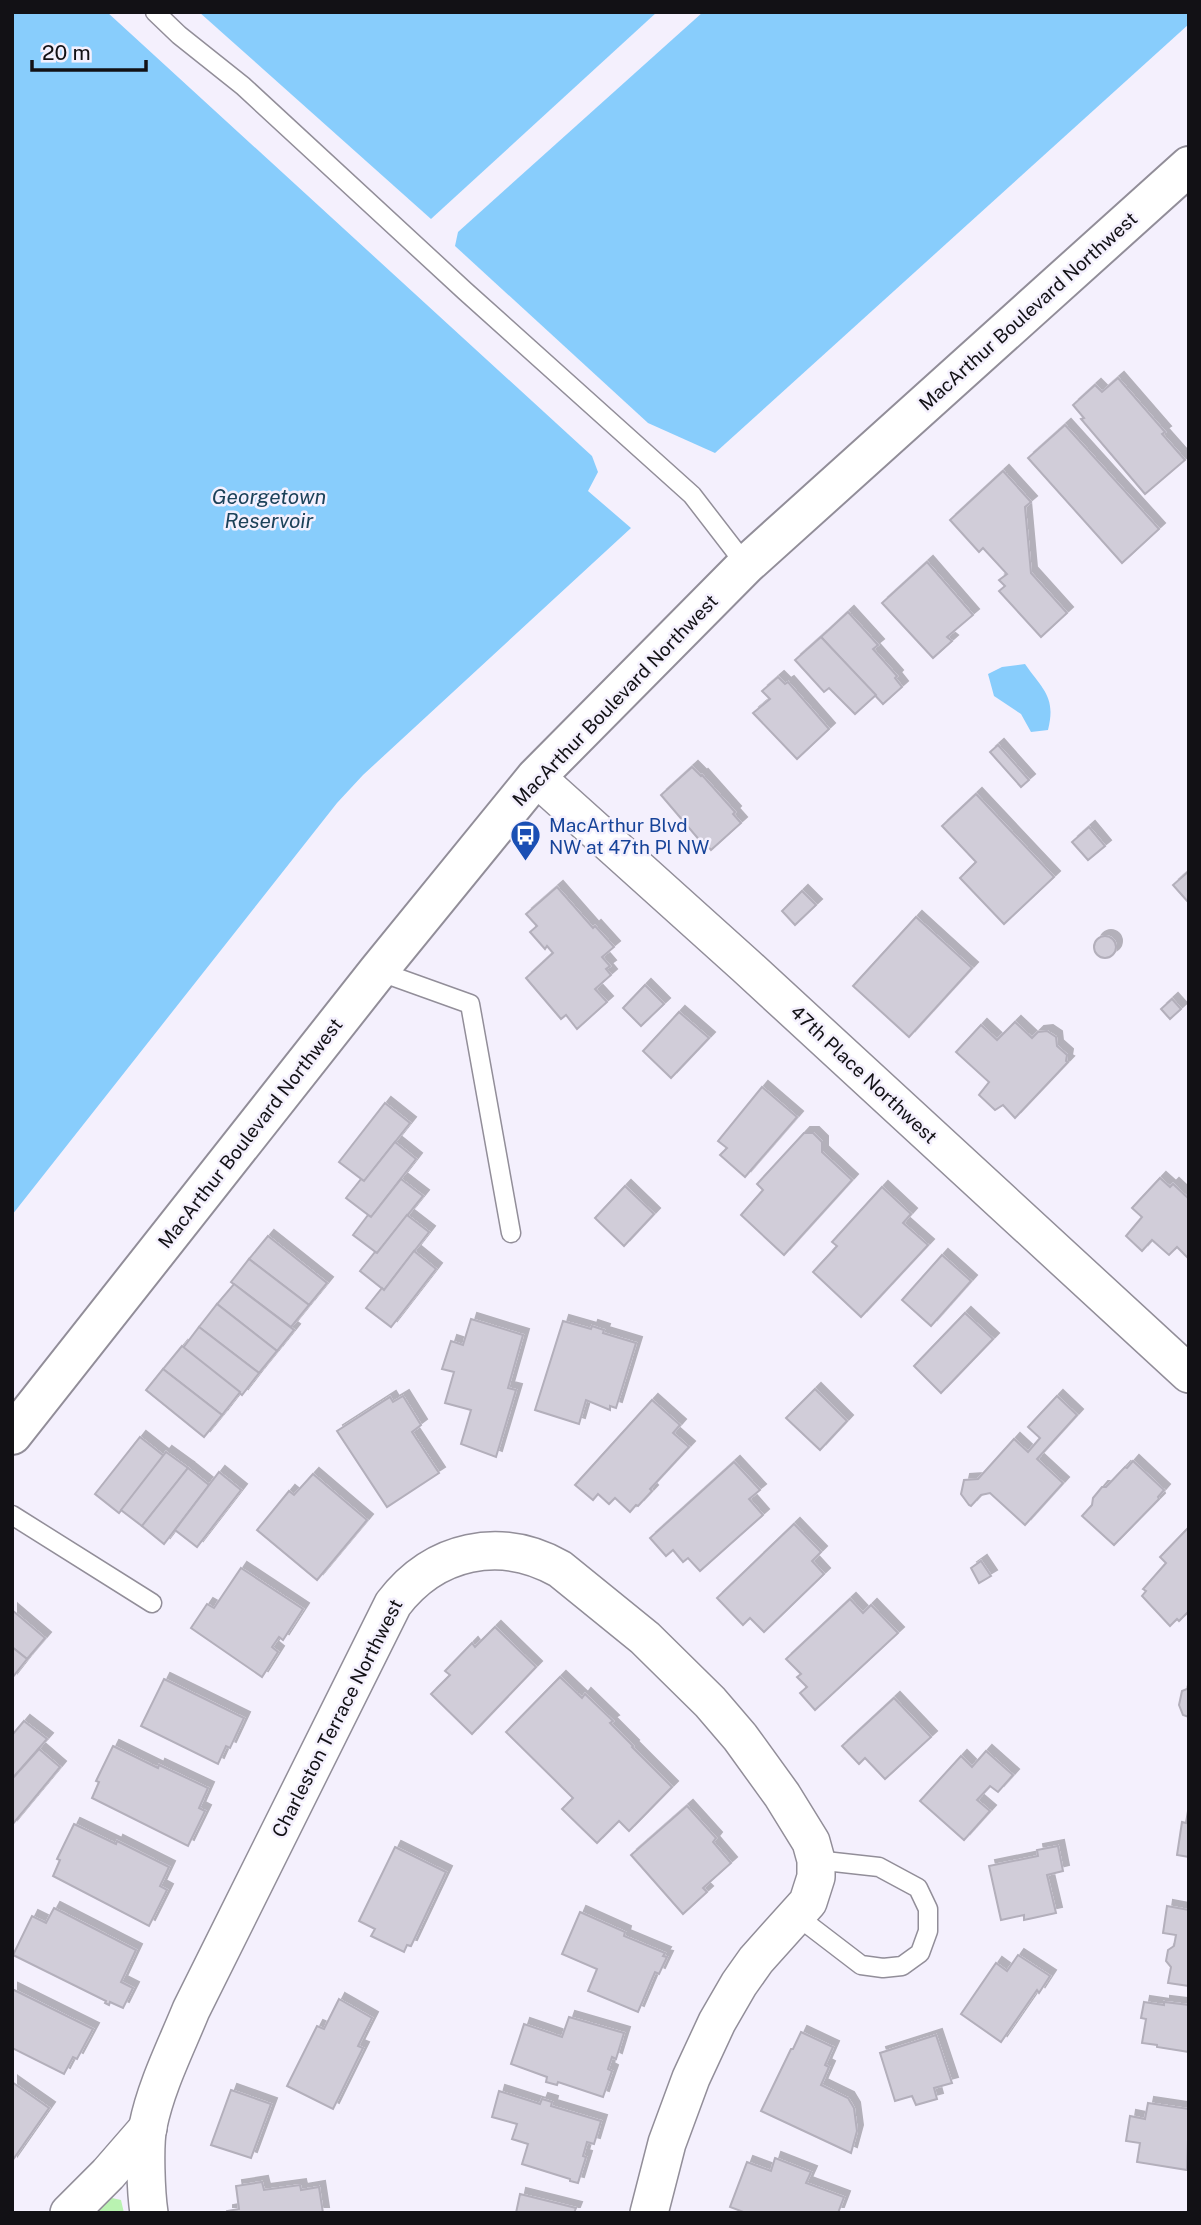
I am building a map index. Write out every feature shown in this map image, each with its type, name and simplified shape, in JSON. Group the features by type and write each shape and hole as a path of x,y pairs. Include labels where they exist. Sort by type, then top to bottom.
{"main road":[{"name":"MacArthur Boulevard Northwest","path":"12,1435 378,971 536,777 746,565 1189,166"}],"street":[{"name":"47th Place Northwest","path":"536,777 746,966 1189,1374"},
{"name":"Charleston Terrace Northwest","path":"149,2213 148,2129 158,2092 191,2010 393,1604 416,1577 437,1564 470,1553 511,1552 545,1561 560,1569 645,1638 710,1702 762,1765 811,1842 816,1860"},
{"path":"649,2213 671,2132 691,2078 717,2022 756,1960 808,1902 816,1877 816,1860"},
{"path":"69,2213 148,2129"}],"lane":[{"path":"155,12 179,35 243,86 455,283 692,495 746,565"},
{"path":"378,971 470,1004 511,1233"},
{"path":"12,1515 152,1603"},
{"path":"797,1916 861,1965 883,1968 902,1966 920,1954 928,1931 928,1909 918,1888 878,1867 816,1860"}],"green space":[{"path":"112,2198 121,2200 124,2213 95,2213"}],"water":[{"name":"Georgetown Reservoir","path":"12,12 107,12 592,456 598,472 588,491 631,528 363,775 337,803 12,1215"},
{"path":"199,12 657,12 431,219"},
{"path":"703,12 1189,12 1189,24 715,453 648,423 455,246 458,232"},
{"path":"1025,664 1047,695 1050,710 1048,730 1031,732 1021,714 994,696 988,674 1002,667"}],"building":[{"path":"1118,378 1165,432 1162,434 1185,460 1145,494 1081,419 1084,418 1073,405 1095,385 1102,392"},
{"path":"1065,425 1159,529 1122,563 1028,458"},
{"path":"1003,471 1031,502 1025,507 1031,573 1067,613 1041,637 999,591 1005,586 999,580 1007,574 983,548 979,552 950,520"},
{"path":"927,562 973,615 947,637 952,641 933,658 882,603"},
{"path":"848,612 878,645 873,649 897,676 895,678 902,687 883,704 821,637"},
{"path":"821,637 876,695 855,714 829,688 824,692 795,660"},
{"path":"778,677 785,684 788,682 829,729 797,759 753,713 770,699 762,691"},
{"path":"998,745 1029,780 1021,787 990,752"},
{"path":"692,767 735,812 733,814 741,823 711,850 661,795"},
{"path":"976,794 1054,877 1004,924 960,878 976,862 942,826"},
{"path":"1089,827 1105,846 1088,860 1072,842"},
{"path":"1189,871 1189,903 1173,885"},
{"path":"557,887 593,928 595,926 614,947 602,957 610,966 606,969 611,975 595,989 607,1002 577,1029 566,1015 561,1019 526,978 553,953 547,946 545,949 530,932 537,926 526,914"},
{"path":"802,891 816,905 795,925 782,911"},
{"path":"916,917 972,968 909,1037 853,986"},
{"path":"1105,936 1113,939 1116,947 1113,955 1105,958 1097,955 1094,947 1097,939"},
{"path":"645,985 664,1004 641,1026 623,1008"},
{"path":"1172,999 1181,1009 1170,1019 1161,1009"},
{"path":"679,1012 709,1038 671,1078 643,1051"},
{"path":"1015,1022 1032,1038 1038,1032 1047,1031 1056,1037 1057,1046 1067,1055 1068,1062 1015,1118 1003,1105 995,1110 979,1095 989,1082 956,1052 981,1025 997,1040"},
{"path":"762,1087 797,1117 745,1177 720,1155 727,1148 718,1141"},
{"path":"385,1103 410,1123 364,1181 339,1162"},
{"path":"804,1133 813,1133 822,1142 822,1152 852,1180 784,1255 741,1215 763,1190 757,1184"},
{"path":"395,1142 416,1159 371,1217 346,1198 361,1179 364,1181"},
{"path":"1160,1178 1170,1187 1173,1184 1189,1199 1189,1259 1177,1247 1169,1255 1152,1240 1142,1251 1126,1236 1142,1217 1132,1208"},
{"path":"401,1179 423,1196 377,1253 353,1235"},
{"path":"625,1186 654,1214 624,1246 595,1218"},
{"path":"882,1187 911,1214 903,1223 928,1245 861,1317 813,1272 837,1246 832,1242"},
{"path":"407,1215 429,1232 384,1290 360,1271"},
{"path":"268,1236 327,1283 309,1305 249,1259"},
{"path":"414,1251 436,1269 391,1327 366,1308 382,1288 384,1290"},
{"path":"942,1255 971,1281 931,1326 902,1300"},
{"path":"249,1259 309,1305 291,1327 231,1282"},
{"path":"234,1284 294,1330 277,1351 217,1304"},
{"path":"217,1304 277,1351 259,1373 199,1327"},
{"path":"965,1313 993,1339 941,1393 914,1366"},
{"path":"471,1319 523,1335 508,1388 516,1390 496,1457 461,1444 471,1410 445,1403 454,1372 442,1369 451,1341 463,1345"},
{"path":"563,1321 591,1329 592,1326 604,1330 603,1333 636,1343 616,1408 610,1406 610,1410 586,1400 579,1424 535,1410"},
{"path":"199,1327 259,1373 242,1395 183,1348"},
{"path":"182,1346 240,1392 222,1415 163,1369"},
{"path":"163,1369 222,1415 204,1437 146,1390"},
{"path":"815,1389 847,1421 820,1450 786,1418"},
{"path":"403,1396 421,1425 412,1432 439,1473 387,1507 337,1431 390,1397 393,1402"},
{"path":"1057,1396 1077,1415 1037,1459 1063,1483 1025,1525 990,1493 981,1495 969,1505 961,1494 964,1480 978,1479 1014,1439 1028,1452 1040,1438 1028,1427"},
{"path":"652,1400 680,1425 673,1433 689,1447 650,1489 652,1491 630,1512 615,1498 609,1504 598,1494 593,1500 575,1485"},
{"path":"140,1437 164,1456 119,1513 95,1494"},
{"path":"166,1452 188,1468 142,1526 121,1510"},
{"path":"1133,1461 1164,1490 1159,1499 1114,1545 1082,1516 1102,1487 1106,1487"},
{"path":"734,1462 760,1490 749,1499 763,1515 700,1571 688,1558 683,1562 673,1550 666,1556 650,1538"},
{"path":"188,1468 209,1485 164,1544 142,1526"},
{"path":"219,1472 241,1490 197,1547 175,1530"},
{"path":"313,1474 367,1520 317,1580 257,1530 289,1491 294,1495"},
{"path":"794,1524 821,1552 812,1561 824,1574 764,1632 750,1618 743,1625 717,1598"},
{"path":"1189,1527 1189,1611 1170,1626 1142,1596 1146,1591 1143,1589 1166,1563 1160,1557"},
{"path":"981,1561 991,1576 979,1583 971,1568"},
{"path":"241,1568 303,1609 283,1640 279,1637 272,1647 278,1652 262,1677 191,1628 207,1604 214,1608"},
{"path":"850,1599 863,1613 871,1605 898,1633 815,1710 800,1693 807,1687 797,1677 801,1674 786,1659"},
{"path":"12,1610 45,1638 27,1659 12,1647"},
{"path":"495,1627 536,1667 472,1734 431,1694 450,1675 445,1671 472,1643 475,1647"},
{"path":"12,1647 27,1659 12,1678"},
{"path":"560,1677 582,1698 585,1694 613,1721 610,1723 672,1787 629,1831 619,1821 597,1843 562,1809 573,1798 506,1732"},
{"path":"164,1679 244,1718 230,1748 226,1746 218,1764 141,1726"},
{"path":"1189,1688 1189,1717 1183,1715 1179,1705 1182,1691"},
{"path":"894,1698 931,1737 885,1779 865,1758 859,1764 842,1746"},
{"path":"24,1721 47,1739 12,1779 12,1735"},
{"path":"113,1746 208,1788 199,1808 205,1811 188,1846 92,1798 99,1782 96,1781"},
{"path":"39,1749 60,1767 12,1825 12,1779"},
{"path":"986,1751 1013,1775 998,1792 990,1786 977,1800 990,1811 964,1840 920,1801 961,1756 972,1767"},
{"path":"1189,1805 1189,1857 1177,1855 1182,1822 1186,1823"},
{"path":"687,1806 716,1838 713,1842 731,1863 703,1888 707,1892 683,1914 631,1855"},
{"path":"74,1824 116,1844 117,1841 169,1867 160,1886 167,1890 149,1926 53,1876 60,1860 57,1859"},
{"path":"1058,1846 1063,1871 1047,1875 1056,1913 1024,1920 1024,1915 1001,1920 989,1866 1038,1856 1037,1850"},
{"path":"395,1847 446,1872 411,1946 407,1945 404,1952 371,1936 375,1929 359,1921"},
{"path":"1167,1906 1189,1910 1189,1986 1168,1983 1171,1967 1166,1961 1176,1935 1163,1933"},
{"path":"54,1908 136,1950 121,1982 133,1988 123,2008 110,2002 109,2005 106,2001 13,1955 32,1916 46,1923"},
{"path":"580,1912 625,1932 624,1936 665,1953 663,1956 667,1957 659,1974 655,1972 638,2012 588,1991 597,1969 562,1954"},
{"path":"1018,1955 1050,1976 1001,2042 961,2014 996,1963 1007,1971"},
{"path":"12,1989 93,2029 77,2059 73,2057 64,2074 12,2048"},
{"path":"339,1999 372,2018 358,2046 363,2048 333,2109 287,2086 317,2026 324,2029"},
{"path":"1144,2002 1189,2005 1189,2052 1142,2043 1146,2019 1141,2018"},
{"path":"569,2017 624,2033 616,2059 612,2057 608,2069 612,2071 603,2097 558,2082 557,2085 546,2082 547,2077 511,2064 524,2024 562,2037"},
{"path":"801,2032 833,2047 825,2065 829,2067 821,2085 848,2098 854,2108 857,2131 851,2153 761,2111"},
{"path":"936,2035 952,2083 934,2088 937,2099 916,2105 912,2096 895,2101 880,2053"},
{"path":"12,2082 49,2108 12,2161"},
{"path":"231,2090 271,2104 251,2158 211,2145"},
{"path":"499,2091 540,2104 542,2099 552,2102 551,2106 601,2121 594,2144 587,2142 583,2156 586,2157 578,2183 522,2164 528,2144 512,2139 517,2124 492,2117"},
{"path":"1148,2103 1189,2109 1187,2170 1137,2162 1140,2143 1126,2141 1130,2116 1145,2119"},
{"path":"775,2158 811,2172 806,2183 844,2197 838,2213 746,2213 730,2207 747,2162 771,2171"},
{"path":"262,2182 264,2190 300,2185 301,2190 319,2187 323,2213 227,2213 239,2209 236,2186"},
{"path":"520,2194 576,2208 574,2213 516,2213"}],"place":[{"name":"MacArthur Blvd NW at 47th Pl NW","path":"526,863"}]}
